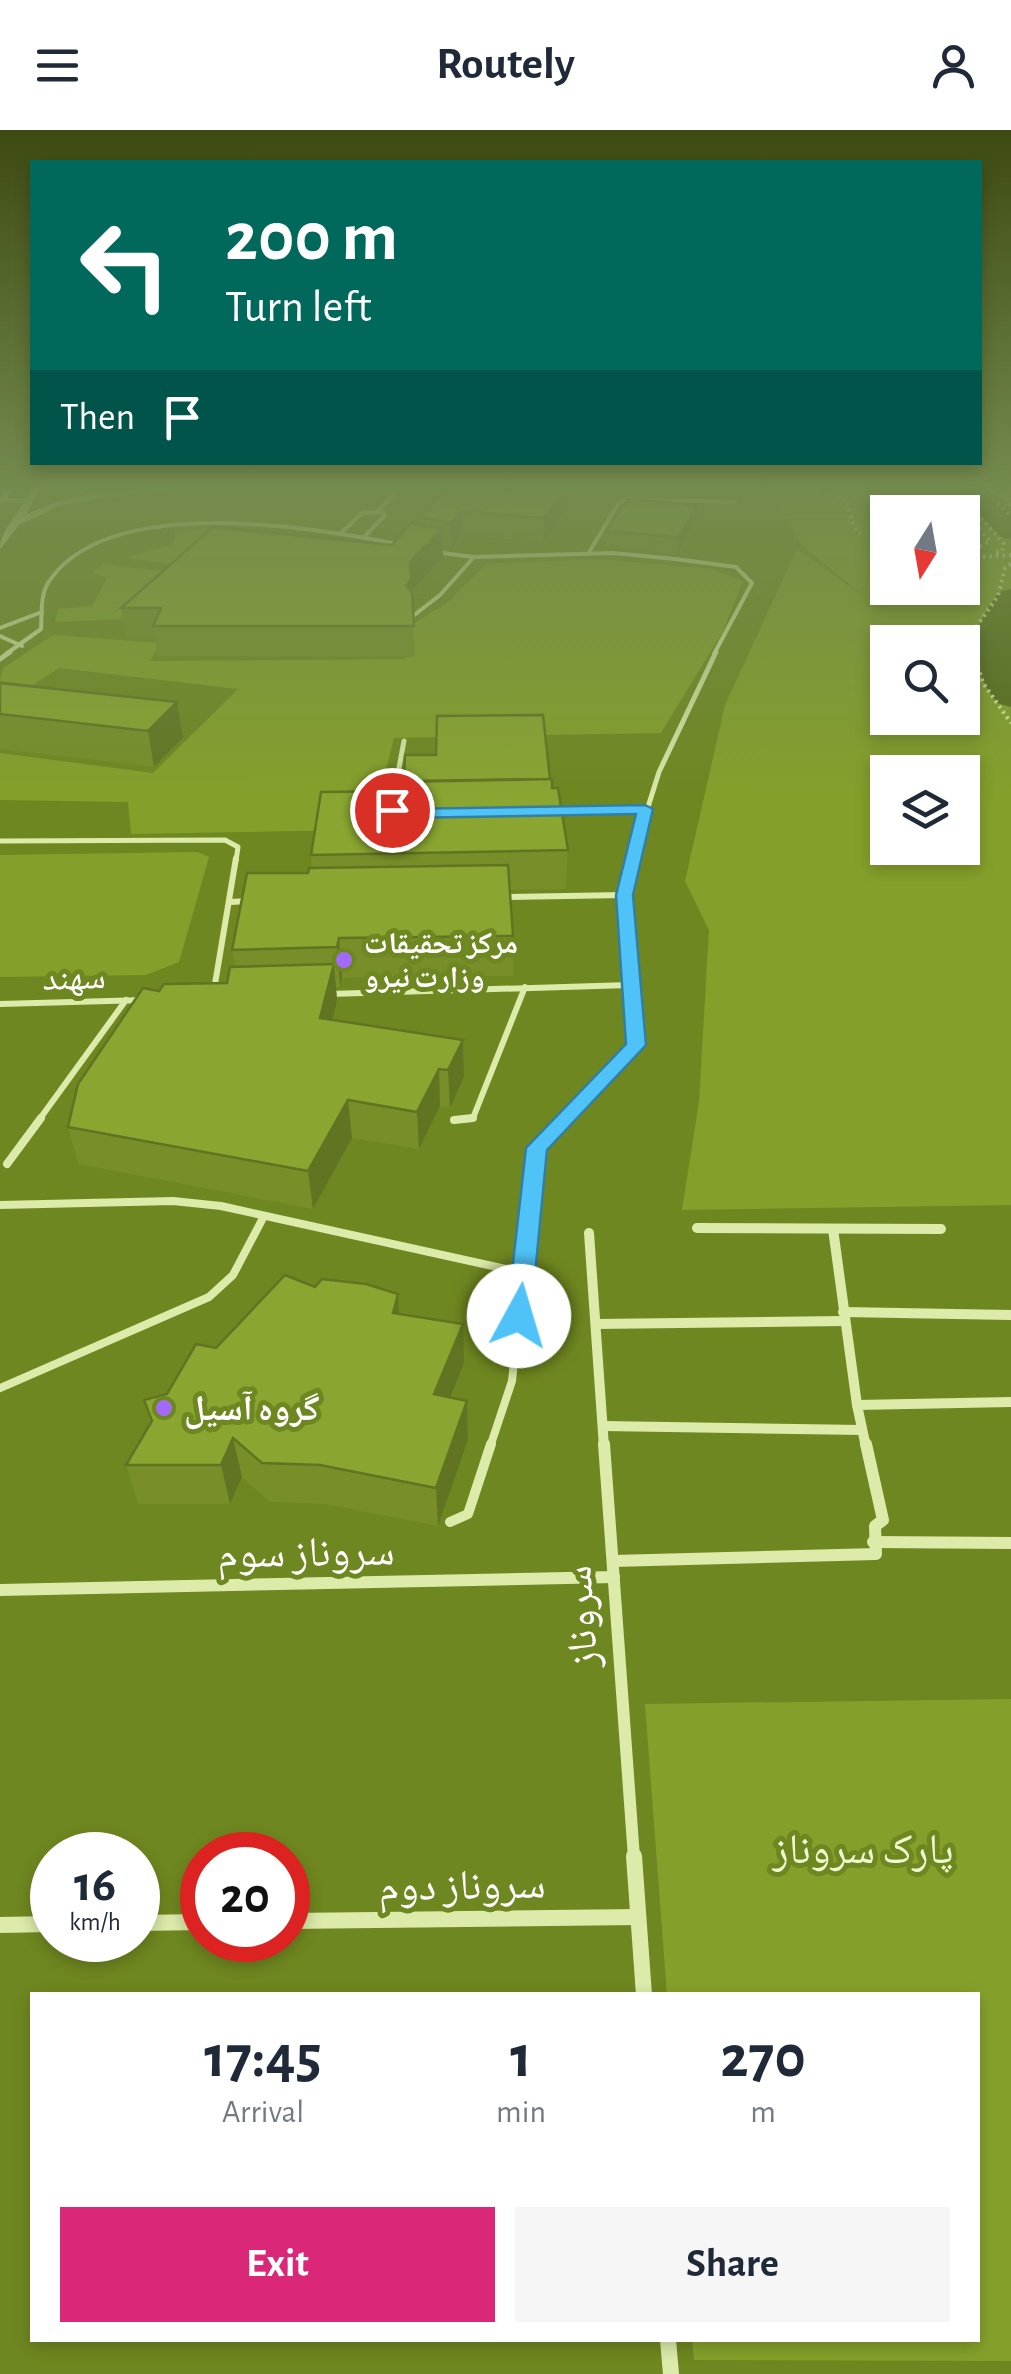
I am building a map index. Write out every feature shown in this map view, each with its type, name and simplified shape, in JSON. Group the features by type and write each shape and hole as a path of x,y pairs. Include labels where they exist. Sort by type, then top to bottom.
{"street":[{"path":"697,1228 941,1229"},
{"path":"613,1561 876,1554 876,1526 882,1520 857,1406 833,1229"},
{"name":"سروناز","path":"589,1233 644,1992"},
{"path":"596,1324 844,1316 1011,1316"},
{"path":"857,1406 1011,1402"},
{"path":"603,1426 862,1430"},
{"path":"874,1542 1011,1543"},
{"name":"سروناز سوم","path":"0,1590 614,1577"},
{"name":"سروناز دوم","path":"310,1921 638,1917"},
{"path":"0,1925 30,1924"},
{"path":"668,2342 671,2374"}],"lane":[{"path":"0,659 41,629 44,594"},
{"path":"413,616 441,594"},
{"path":"450,1522 468,1514 512,1380 536,1148 636,1045 624,895 645,809 673,736 746,594"},
{"path":"0,628 42,612"},
{"path":"0,636 22,646"},
{"path":"392,810 404,741"},
{"path":"551,811 645,809"},
{"path":"0,841 225,840 238,847 212,998"},
{"path":"486,897 624,895"},
{"path":"230,902 270,901"},
{"path":"310,994 629,984"},
{"path":"454,1120 473,1118 525,987"},
{"name":"سهند","path":"0,1004 160,999"},
{"path":"7,1164 126,1000"},
{"path":"0,1205 173,1201 221,1206 524,1273"},
{"path":"0,1388 209,1296 234,1275 264,1216"}],"path":[{"path":"999,594 969,637 972,662 990,698 1011,724"}],"green space":[{"path":"99,594 166,594 127,619 55,622 58,609 92,606"},
{"path":"456,594 738,594 723,631 661,733 394,738 376,808 412,829 131,834 128,802 0,800 0,753 153,773 238,689 59,668 33,685 0,681 3,668 53,635 161,643 150,661 404,659 415,639 394,635"},
{"path":"776,594 860,594 867,599 861,594 870,594 870,605 980,605 980,594 1011,594 1011,1205 682,1210 699,1102 709,930 685,881 725,705"},
{"path":"197,852 209,857 179,962 146,975 0,977 0,855"},
{"name":"پارک سروناز","path":"1011,1699 1011,2361 694,2360 692,2342 980,2342 980,1992 667,1992 645,1704"}],"building":[{"path":"137,594 412,594 414,626 153,626 161,608 121,608"},
{"path":"0,683 177,702 148,731 0,714"},
{"path":"543,715 550,779 404,781 405,755 436,755 437,716"},
{"path":"552,779 552,788 558,788 568,850 311,855 321,792 402,791 402,782"},
{"path":"508,865 513,936 339,938 337,947 232,950 247,873 308,873 309,868"},
{"path":"334,964 320,1018 463,1040 448,1070 439,1069 417,1112 348,1100 308,1171 68,1127 78,1084 143,988 159,991 164,984 227,983 230,967"},
{"path":"285,1275 315,1287 322,1279 366,1284 398,1294 393,1313 463,1324 434,1394 467,1401 436,1488 320,1465 262,1463 233,1438 221,1465 126,1465 152,1421 144,1400 167,1394 196,1344 216,1348"}],"waterway":[{"path":"1011,599 997,622 992,647 997,672 1011,695"}],"place":[{"name":"مرکز تحقیقات وزارت نیرو","path":"344,960"},
{"name":"گروه آسیل","path":"164,1408"}],"route":[{"path":"392,810 401,813 645,809 624,895 636,1045 536,1148 519,1316"}]}
